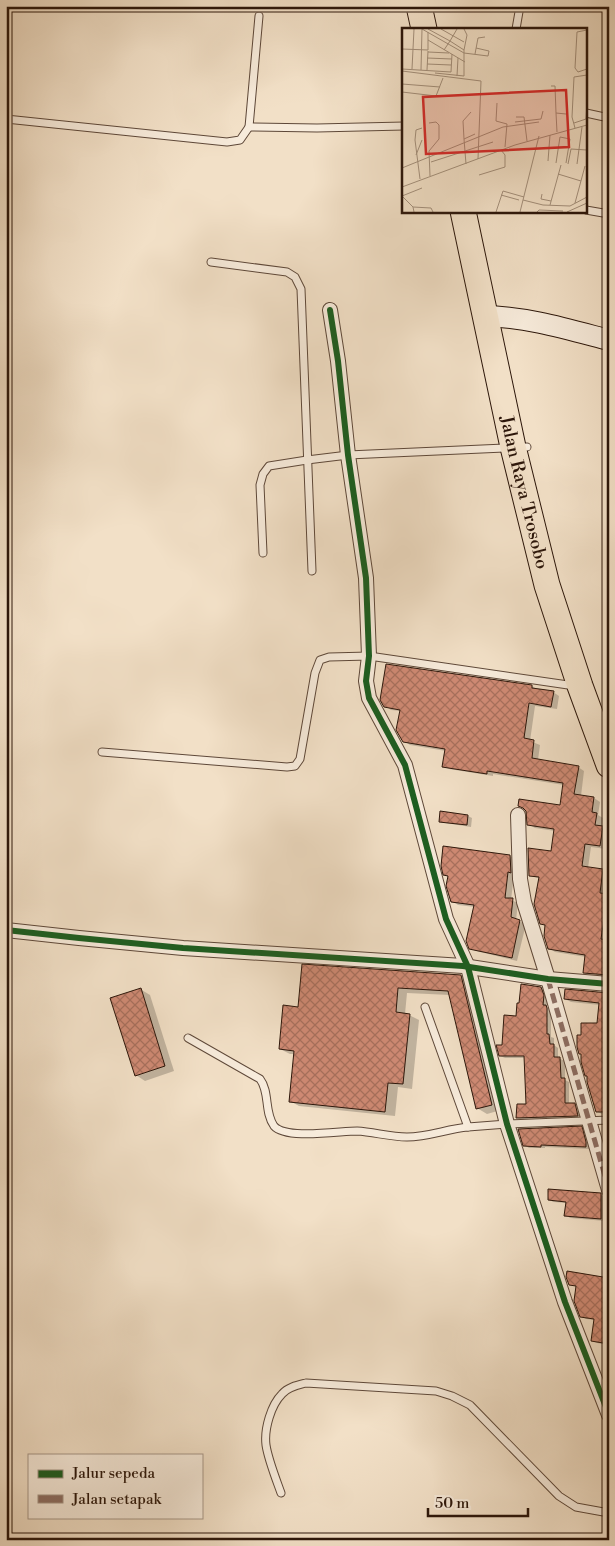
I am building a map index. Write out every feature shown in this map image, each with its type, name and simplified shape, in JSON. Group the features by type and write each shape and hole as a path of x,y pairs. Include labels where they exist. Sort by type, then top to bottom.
{"highway":[{"path":"419,6 424,28"},
{"path":"436,6 440,28"},
{"name":"Jalan Raya Trosobo","path":"463,212 499,317"},
{"name":"Jalan Raya Trosobo","path":"478,212 547,586 580,686 609,765"},
{"name":"Jalan Raya Trosobo","path":"520,447 560,585 609,730"}],"main road":[{"path":"499,317 533,320 609,340"}],"street":[{"path":"330,310 366,578 364,655 369,698 404,765 446,919 461,966 501,1124 565,1302 609,1415"},
{"path":"518,814 520,879 524,902 609,1190"},
{"path":"6,930 183,948 461,966 548,979 609,984"}],"lane":[{"path":"516,28 520,6"},
{"path":"6,119 227,142 240,140 249,127 259,16"},
{"path":"588,113 609,118"},
{"path":"249,127 402,126"},
{"path":"588,210 609,214"},
{"path":"211,262 287,272 292,274 298,281 301,289 312,571"},
{"path":"263,553 260,485 263,474 269,466 348,455 520,447"},
{"path":"102,752 286,767 295,766 300,759 315,673 320,660 329,656 364,655 580,686"},
{"path":"425,1007 468,1127"},
{"path":"188,1038 260,1079 264,1084 269,1114 274,1126 280,1131 311,1135 357,1131 407,1137 435,1134 468,1127 501,1124 609,1120"},
{"path":"281,1493 266,1445 266,1431 270,1414 282,1394 295,1386 306,1384 436,1391 470,1405 559,1496 576,1507 609,1514"}],"building":[{"path":"386,664 532,685 532,688 554,691 551,707 529,703 524,738 534,740 532,758 579,766 574,794 594,797 592,812 597,813 595,825 603,826 600,846 585,844 582,866 603,869 600,893 609,894 609,912 605,912 601,939 609,940 609,975 583,973 585,955 548,949 544,936 545,925 540,924 534,904 539,877 529,876 528,848 551,851 554,829 527,825 526,811 518,806 519,799 560,805 563,783 487,771 487,774 442,767 445,749 403,742 396,730 400,710 384,707 380,700"},
{"path":"440,811 468,815 467,825 439,822"},
{"path":"443,846 510,855 511,873 508,872 505,898 513,898 511,917 520,920 512,958 469,949 466,941 474,905 451,902 446,886 448,876 443,875 441,866"},
{"path":"302,964 461,975 492,1105 476,1109 448,991 398,988 396,1012 410,1014 403,1084 388,1083 385,1112 289,1102 294,1051 279,1049 283,1005 298,1007"},
{"path":"521,984 541,987 544,995 543,1005 546,1005 547,1008 547,1034 549,1034 550,1044 554,1044 554,1057 560,1057 561,1078 565,1078 565,1103 575,1103 578,1116 516,1118 517,1104 526,1104 524,1056 499,1056 496,1045 502,1045 504,1015 516,1016"},
{"path":"141,988 165,1066 135,1076 110,998"},
{"path":"565,989 609,993 609,1112 596,1112 587,1076 585,1076 581,1062 581,1054 579,1054 577,1047 577,1035 581,1035 581,1023 597,1023 599,1003 564,999"},
{"path":"582,1126 586,1147 523,1146 518,1129"},
{"path":"548,1189 601,1193 601,1219 564,1216 566,1202 548,1200"},
{"path":"567,1271 609,1278 609,1344 591,1341 594,1319 580,1317 574,1301 576,1286 569,1285 566,1277"}],"marked path":[{"path":"548,979 609,1190"}],"cycle path":[{"path":"330,310 366,578 369,656 366,681 369,698 405,765 446,919 468,967 507,1124 565,1302 609,1415"},
{"path":"6,930 183,948 463,966 548,979 609,984"}]}
